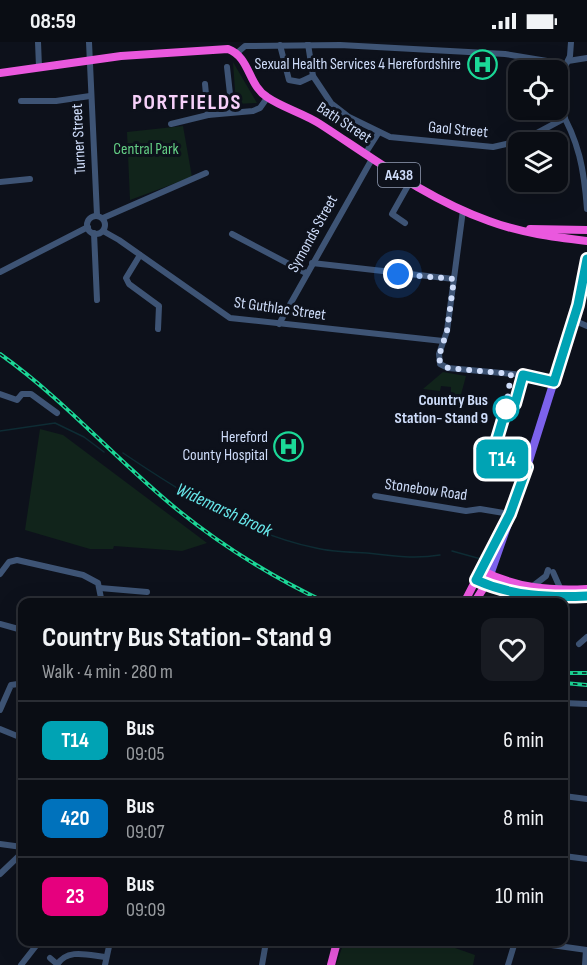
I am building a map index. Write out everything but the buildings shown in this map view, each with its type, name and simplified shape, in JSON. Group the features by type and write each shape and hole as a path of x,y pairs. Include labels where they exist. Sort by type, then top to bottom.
{"highway":[{"path":"0,73 182,46 211,45 237,53"},
{"name":"Bath Street","path":"237,53 255,85 267,98 306,115 410,182 463,210 512,228 542,236 587,241"},
{"name":"A438","path":"512,228 587,230"},
{"path":"467,598 481,570 530,587 561,590 587,589"},
{"path":"477,598 490,575"},
{"path":"476,580 537,597 587,596"},
{"path":"331,965 336,946"}],"main road":[{"path":"578,305 587,259"},
{"path":"481,570 510,514 578,305 587,284"},
{"path":"490,575 507,532 510,514"}],"street":[{"path":"38,42 39,67"},
{"name":"Turner Street","path":"89,42 90,96 94,117 100,217"},
{"path":"426,42 426,50"},
{"path":"571,42 568,61 587,58"},
{"path":"237,53 245,44 340,44 541,60"},
{"path":"280,45 289,80 300,82 313,76 308,45"},
{"path":"228,67 232,112"},
{"name":"Gaol Street","path":"313,76 331,103 349,117 379,132 402,139 493,147 524,140 561,120"},
{"path":"205,84 208,115"},
{"path":"21,101 56,101 90,96"},
{"path":"171,124 208,115 256,110 267,98"},
{"path":"566,120 579,149 587,209"},
{"name":"Symonds Street","path":"279,324 379,132"},
{"path":"0,272 87,227 89,219 100,217 206,173"},
{"path":"0,182 30,179"},
{"path":"405,223 392,214 410,182"},
{"path":"463,210 454,279 439,354 441,364 448,368 523,375 554,382"},
{"path":"94,233 103,231 105,226 100,217"},
{"path":"87,227 94,233 97,300"},
{"name":"St Guthlac Street","path":"103,231 227,317 443,341"},
{"path":"232,234 306,273"},
{"path":"140,255 128,270 127,281 159,306 158,329"},
{"path":"312,264 454,279"},
{"path":"573,320 587,326"},
{"path":"0,394 16,400 22,394 30,394 57,413"},
{"name":"Stonebow Road","path":"375,496 466,511 494,510 510,514"},
{"path":"0,574 9,562 17,560 83,575 93,578 100,588 101,598"},
{"path":"530,587 538,584 551,571 561,590"},
{"path":"100,588 147,592"},
{"path":"0,624 18,629"},
{"path":"579,644 587,637"},
{"path":"0,710 7,689 11,685 18,684"},
{"path":"568,703 587,704"},
{"path":"0,729 18,736"},
{"path":"568,797 587,799"},
{"path":"0,844 18,846"},
{"path":"0,874 18,857"},
{"path":"568,857 587,860"},
{"path":"21,965 36,946"},
{"path":"105,965 109,946"},
{"path":"262,965 265,946"},
{"path":"508,965 514,946"},
{"path":"558,946 587,950 585,965"},
{"path":"50,958 57,964 65,956 74,953 105,957"}],"green space":[{"path":"233,62 257,103 236,104"},
{"name":"Central Park","path":"183,126 192,177 130,200 127,132"},
{"path":"443,372 466,376 460,398 455,398 451,387 441,386 440,391 423,389"},
{"path":"40,429 63,435 207,543 182,551 114,546 113,549 90,549 25,530"},
{"path":"343,946 449,946 475,955 473,965 336,965"}],"waterway":[{"path":"0,431 55,423 84,437 104,452"},
{"name":"Widemarsh Brook","path":"123,453 191,497 264,533 335,551 404,557 440,555"},
{"name":"Widemarsh Brook","path":"452,551 481,559"}],"railway":[{"path":"0,354 47,391 156,492 196,525 250,562 317,598"},
{"path":"568,673 587,673"},
{"path":"568,683 587,685"}],"bus line":[{"name":"T14","path":"587,259 578,305 554,382 523,375 515,404 508,402 492,456 527,467 510,514 476,580 493,587 537,597 587,596"}],"place":[{"name":"Sexual Health Services 4 Herefordshire","path":"482,64"},
{"name":"Country Bus Station- Stand 9","path":"506,409"},
{"name":"Hereford County Hospital","path":"289,446"}],"district":[{"name":"PORTFIELDS","path":"187,102"}],"route":[{"path":"398,274 454,279 447,331 438,359 444,367 448,368 511,374 506,409"}]}
